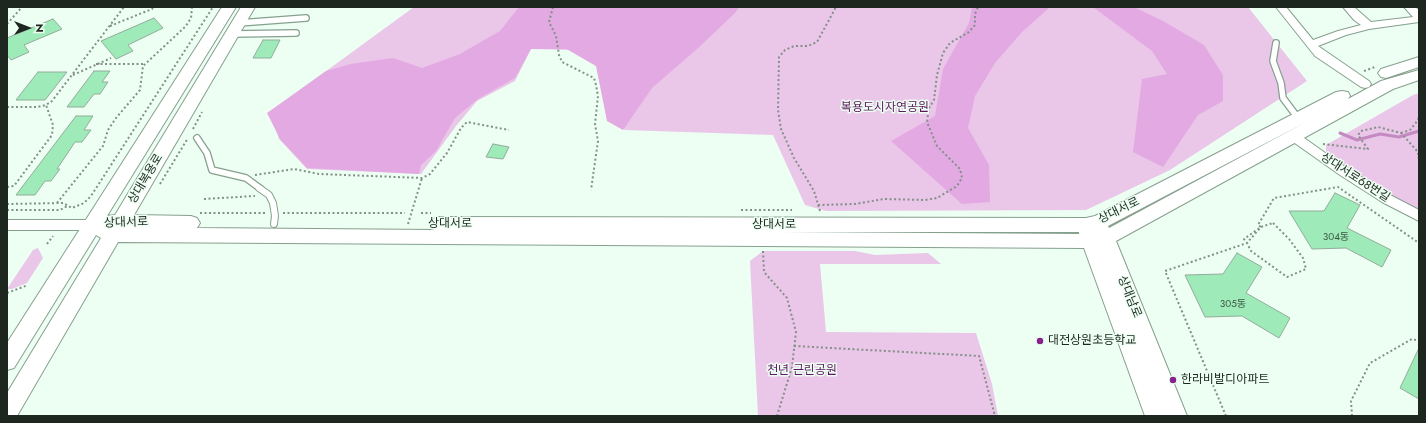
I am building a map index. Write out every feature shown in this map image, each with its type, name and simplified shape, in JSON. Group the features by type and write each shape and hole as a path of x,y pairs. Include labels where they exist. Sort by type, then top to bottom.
{"street":[{"name":"상대복용로","path":"7,361 90,225 229,7"},
{"name":"상대복용로","path":"7,413 248,7"},
{"path":"1281,7 1310,45 1319,53 1365,84"},
{"path":"1348,7 1358,18 1370,26"},
{"path":"1409,7 1419,18"},
{"path":"1310,45 1342,33 1370,26 1419,18"},
{"name":"상대서로","path":"117,228 276,217 1095,232 1298,118 1387,73 1419,62"},
{"name":"상대서로","path":"117,228 1095,232 1293,136 1387,86 1419,75"},
{"name":"상대서로68번길","path":"1293,136 1386,199 1419,216"},
{"path":"7,225 90,225 117,228"},
{"name":"상대남로","path":"1095,232 1156,416"},
{"name":"상대남로","path":"1095,232 1176,416"}],"lane":[{"path":"235,28 306,18"},
{"path":"235,28 296,33"},
{"path":"1276,43 1273,61 1281,83 1283,98 1298,118"},
{"path":"197,138 207,153 212,170 246,178 269,194 273,203 276,217"}],"path":[{"path":"7,24 22,7"},
{"path":"7,107 37,107 46,105 52,101 124,7"},
{"path":"109,27 152,9 153,7"},
{"path":"57,204 103,146 108,130 116,118 140,90 143,66 186,26 190,18 192,7"},
{"path":"7,204 63,203 72,208 84,203 91,196 213,7"},
{"path":"554,7 549,22 556,36 559,55 562,62 594,78 596,85 598,96 595,124 598,141 591,190"},
{"path":"836,7 818,42 808,46 794,46 785,50 779,57 778,110 781,129 794,158 814,191 818,205 855,204 884,199 931,199 937,198 957,186 962,178 960,169 937,146 927,122 929,108 934,100 937,75 943,53 950,43 969,32 975,25 975,14 978,7"},
{"path":"72,75 111,58"},
{"path":"96,64 145,64"},
{"path":"7,187 14,186 52,135 53,124 46,105"},
{"path":"1401,134 1410,130 1418,120 1419,115"},
{"path":"246,178 261,173 294,169 319,174 422,178 430,174 447,153 461,128 467,122 509,130"},
{"path":"1320,143 1368,149 1358,135 1361,131 1378,127 1401,134 1419,152 1419,161"},
{"path":"195,213 276,217 407,219 422,178"},
{"path":"1261,227 1258,225 1274,198 1338,187 1419,243"},
{"path":"204,199 269,194"},
{"path":"7,210 60,210 67,206"},
{"path":"1273,223 1289,239 1304,258 1306,269 1287,277 1251,251 1248,242 1244,239 1261,227 1273,223"},
{"path":"1226,416 1165,271 1248,242 1261,227"},
{"path":"763,250 764,272 787,298 796,332 792,367 777,416"},
{"path":"7,293 28,285"},
{"path":"1352,416 1351,401 1370,363 1412,339 1419,341"},
{"path":"794,346 979,356 995,416"}],"green space":[{"name":"복용도시자연공원","path":"414,7 1248,7 1307,81 1170,170 1086,210 826,211 805,205 773,135 625,130 607,120 598,67 568,50 531,49 515,81 477,101 456,126 421,174 307,169 279,139 270,112"},
{"path":"1419,93 1419,211 1385,194 1326,152 1326,145"},
{"path":"38,248 43,258 27,283 12,289 7,289 33,250"},
{"name":"천년 근린공원","path":"763,251 855,251 875,255 928,253 941,264 820,264 826,332 976,333 992,384 998,416 758,416 750,261"}],"shaded area":[{"path":"519,7 739,7 735,13 697,49 652,88 623,130 607,121 596,66 567,49 531,49 515,78 478,99 455,118 436,151 421,165 419,174 307,168 280,139 267,113 326,71 351,64 393,58 422,68 460,54 500,31"},
{"path":"972,7 1050,7 1022,32 995,63 975,96 968,128 989,165 990,202 962,204 891,141 935,116 943,69 969,23"},
{"path":"1093,7 1134,7 1163,21 1204,45 1223,75 1223,101 1198,115 1163,167 1133,152 1142,79 1167,74 1152,51"}],"building":[{"path":"154,18 163,28 128,45 133,51 116,59 101,41"},
{"path":"53,19 62,29 24,45 29,52 11,60 7,55 7,38"},
{"path":"263,40 280,40 271,58 253,58"},
{"path":"94,71 110,71 102,82 108,82 100,94 94,94 84,107 67,107"},
{"path":"38,72 67,72 45,100 16,100"},
{"path":"76,116 93,116 84,130 91,130 82,142 75,142 57,169 60,169 51,181 45,181 35,195 16,195"},
{"path":"493,144 509,147 503,159 486,157"},
{"path":"1335,193 1360,205 1347,228 1391,250 1382,267 1346,248 1312,249 1289,211 1324,211"},
{"path":"1237,253 1262,267 1246,293 1290,318 1279,338 1242,316 1205,317 1185,275 1223,274"},
{"path":"1419,348 1419,399 1400,388"}],"waterway":[{"path":"1340,133 1357,140 1380,134 1399,137 1419,131"}],"place":[{"name":"대전상원초등학교","path":"1040,341"},
{"name":"한라비발디아파트","path":"1173,380"}]}
